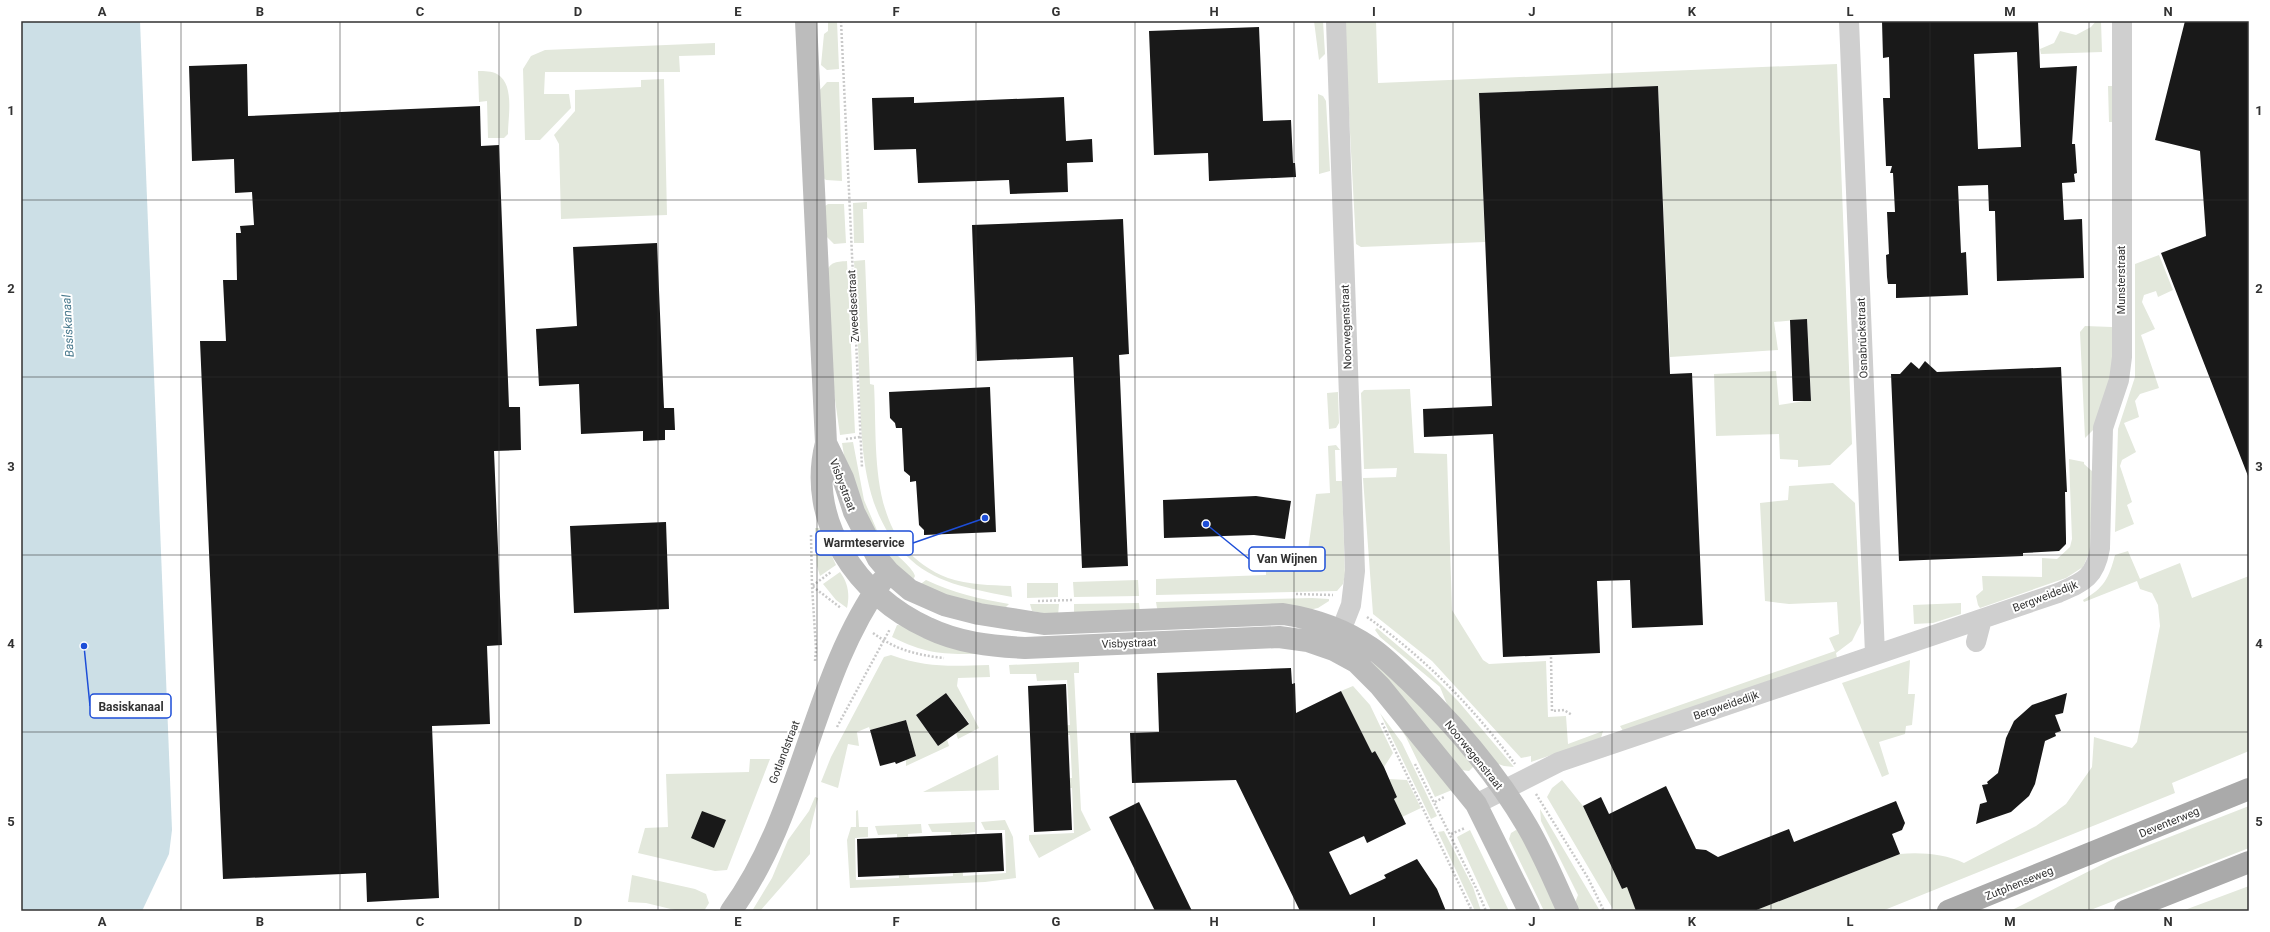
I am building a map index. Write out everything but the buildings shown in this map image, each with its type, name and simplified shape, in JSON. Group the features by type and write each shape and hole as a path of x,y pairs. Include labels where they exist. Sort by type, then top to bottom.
{"main road":[{"name":"Deventerweg","path":"2090,854 2249,790"},
{"name":"Zutphenseweg","path":"1948,911 2090,854"},
{"path":"2125,911 2249,862"}],"street":[{"path":"806,21 826,443"},
{"name":"Noorwegenstraat","path":"1336,21 1355,571 1351,605 1338,640 1371,647 1421,693 1468,744 1503,790 1528,827 1568,911"},
{"name":"Osnabrückstraat","path":"1849,21 1875,654"},
{"name":"Munsterstraat","path":"2100,536 2103,428 2119,380 2122,357 2122,21"},
{"name":"Visbystraat","path":"826,443 843,478 854,512 870,546 889,572 910,590 944,605 1013,621 1061,624 1283,614 1311,619 1338,640"},
{"name":"Visbystraat","path":"826,443 820,464 824,508 831,529 847,560 874,592 899,613 942,634 989,646 1025,648 1279,637 1308,641 1338,640"},
{"name":"Bergweidedijk","path":"1476,804 1559,762 2058,593 2086,579 2096,567 2100,536"},
{"name":"Gotlandstraat","path":"731,911 766,852 836,670 858,621 874,592 889,572"},
{"path":"1976,642 1982,618"},
{"path":"1338,640 1356,662 1380,686 1476,804 1529,911"}],"path":[{"name":"Zweedsestraat","path":"840,21 863,475"},
{"path":"812,586 816,649 815,663"},
{"path":"1290,594 1332,595 1351,605"},
{"path":"1030,601 1076,600"},
{"path":"835,730 899,613"},
{"path":"1551,656 1552,711 1564,710 1572,715"},
{"path":"1381,721 1472,911"},
{"path":"1415,763 1451,834 1486,911"},
{"path":"1526,780 1588,878 1604,911"}],"shaded area":[{"path":"828,21 837,21 839,69 827,70 821,65 824,34 828,31"},
{"path":"1314,21 1323,21 1325,54 1319,60"},
{"path":"1344,21 1376,21 1378,83 1837,64 1852,444 1830,465 1798,467 1798,460 1780,459 1779,434 1716,436 1714,374 1776,371 1779,405 1811,400 1807,319 1774,322 1778,350 1670,357 1658,86 1479,93 1485,242 1361,247 1356,244"},
{"path":"2096,21 2101,21 2102,52 2041,54 2040,49 2054,43 2060,31 2076,35 2091,27"},
{"path":"715,43 715,55 679,56 680,72 545,72 544,94 569,94 571,108 540,140 525,140 523,69 531,56 545,50"},
{"path":"478,71 497,74 503,79 506,85 509,110 508,134 504,138 488,138 487,101 479,102"},
{"path":"664,79 667,215 561,219 559,144 554,135 575,111 575,90 641,87 641,80"},
{"path":"827,82 839,82 842,181 826,180 821,176 818,92"},
{"path":"2108,86 2113,86 2113,122 2109,122"},
{"path":"1318,94 1323,96 1326,101 1330,171 1319,174"},
{"path":"867,202 867,209 863,209 864,243 854,243 853,203"},
{"path":"828,204 844,204 846,243 834,244 823,233 825,206"},
{"path":"2159,255 2173,290 2158,297 2156,291 2144,295 2142,302 2155,329 2141,335 2159,388 2140,394 2135,401 2139,417 2124,423 2136,452 2122,460 2120,466 2132,502 2127,505 2134,524 2115,532 2118,429 2135,377 2135,264"},
{"path":"865,260 870,384 874,385 878,469 882,496 890,522 902,544 921,563 948,578 963,582 1011,586 1012,597 972,589 946,581 933,575 911,560 894,541 881,520 872,498 863,450 861,425 854,261"},
{"path":"847,261 855,433 840,435 828,350 826,273 829,267 834,263"},
{"path":"2085,326 2112,327 2112,373 2094,429 2085,438 2080,332"},
{"path":"1410,389 1414,453 1447,454 1452,610 1483,660 1489,664 1546,661 1548,717 1566,716 1568,744 1603,731 1601,738 1531,762 1531,756 1521,758 1432,661 1373,614 1363,478 1396,477 1397,468 1364,469 1361,393 1364,390"},
{"path":"1338,392 1339,423 1336,428 1329,429 1327,393"},
{"path":"853,442 864,500 879,535 871,540 845,462 842,443"},
{"path":"1336,445 1340,450 1335,450 1336,481 1342,481 1345,575 1343,584 1337,591 1156,595 1156,579 1266,575 1266,559 1307,557 1316,494 1330,493 1328,446"},
{"path":"2069,459 2084,462 2084,464 2093,472 2090,551 2083,567 2066,578 1980,608 1976,596 1983,590 1982,576 2042,577 2042,558 2057,559 2070,547 2072,539"},
{"path":"1833,483 1855,503 1861,623 1852,641 1836,653 1837,658 1623,731 1620,726 1835,651 1829,638 1839,634 1837,602 1789,604 1765,601 1760,503 1788,500 1789,486"},
{"path":"815,528 819,528 836,565 820,576 817,566"},
{"path":"880,543 885,543 910,568 915,576 912,582 897,571"},
{"path":"2128,551 2140,579 2180,563 2192,598 2249,576 2249,751 2172,783 2175,793 1882,911 1754,911 1900,854 1933,854 1964,863 2036,826 2066,804 2092,767 2094,737 2132,748 2137,742 2160,626 2158,605 2152,593 2140,589 2137,581 2084,602 2083,600 2101,587 2105,582 2115,555"},
{"path":"840,572 848,589 847,608 836,600 823,584"},
{"path":"926,580 946,589 1009,604 1005,608 995,610 918,586"},
{"path":"1138,580 1139,596 1074,597 1073,582"},
{"path":"1027,583 1058,583 1058,597 1027,598"},
{"path":"1312,598 1329,599 1329,601 1318,608 1304,611 1158,614 1156,602"},
{"path":"1139,603 1140,612 1074,615 1074,604"},
{"path":"1961,603 1961,614 1933,623 1914,624 1913,605"},
{"path":"1030,604 1059,604 1058,616 1032,611"},
{"path":"897,625 909,626 988,654 950,654 917,648 892,637"},
{"path":"1377,628 1429,672 1458,701 1514,767 1504,766 1490,761 1453,719 1440,687 1380,637 1375,630"},
{"path":"891,655 928,664 951,666 989,665 990,677 958,678 957,686 979,728 958,739 956,733 969,723 946,693 916,715 938,746 947,739 949,746 906,766 906,759 916,756 906,720 870,730 869,727 857,732 859,746 848,744 838,788 821,782 831,757 884,657"},
{"path":"1374,656 1410,686 1474,766 1469,771 1461,770 1372,662"},
{"path":"1910,660 1908,694 1915,694 1912,725 1906,726 1905,734 1879,742 1889,774 1882,777 1842,683"},
{"path":"1079,662 1079,673 1074,673 1081,810 1091,830 1039,858 1029,840 1029,835 1074,833 1072,788 1035,790 1034,780 1072,778 1070,735 1030,736 1030,728 1070,725 1067,680 1037,681 1036,674 1010,674 1009,665"},
{"path":"1353,686 1370,705 1393,753 1384,767 1375,751 1372,753 1341,691"},
{"path":"1380,713 1402,743 1437,816 1431,819"},
{"path":"1394,719 1452,790 1435,797 1406,737"},
{"path":"998,755 999,790 923,792"},
{"path":"750,759 770,759 727,870 715,871 638,853 645,828 668,827 666,774 749,772"},
{"path":"1389,779 1407,780 1421,808 1402,817 1394,799 1397,797"},
{"path":"1562,780 1583,806 1622,889 1628,886 1636,911 1614,911 1547,797 1552,788"},
{"path":"815,797 818,798 810,830 810,854 760,911 752,911 772,878 788,840 809,811"},
{"path":"2249,806 2249,848 2088,911 2010,911 2113,859"},
{"path":"1540,809 1600,911 1575,911 1573,908 1578,895 1541,821"},
{"path":"858,810 859,827 868,827 868,837 855,838 856,880 899,878 897,834 878,835 875,826 921,824 922,833 908,834 909,878 953,876 951,832 932,832 928,824 975,822 975,832 961,834 963,876 1006,873 1005,830 985,830 981,822 1005,820 1013,837 1016,878 985,882 850,888 847,840 851,827 856,827 856,811"},
{"path":"1470,830 1509,911 1491,911 1457,837"},
{"path":"1516,830 1521,831 1561,911 1544,911 1509,839 1511,833"},
{"path":"1444,831 1473,887 1481,911 1475,911 1438,832"},
{"path":"632,875 695,889 706,894 709,903 704,911 679,911 646,903 628,902"},
{"path":"2249,886 2249,911 2182,911"}],"water":[{"path":"21,21 140,21 172,830 169,854 142,911 21,911"}],"place":[{"name":"Warmteservice","path":"985,518"},
{"name":"Van Wijnen","path":"1206,524"},
{"name":"Basiskanaal","path":"84,646"}]}
